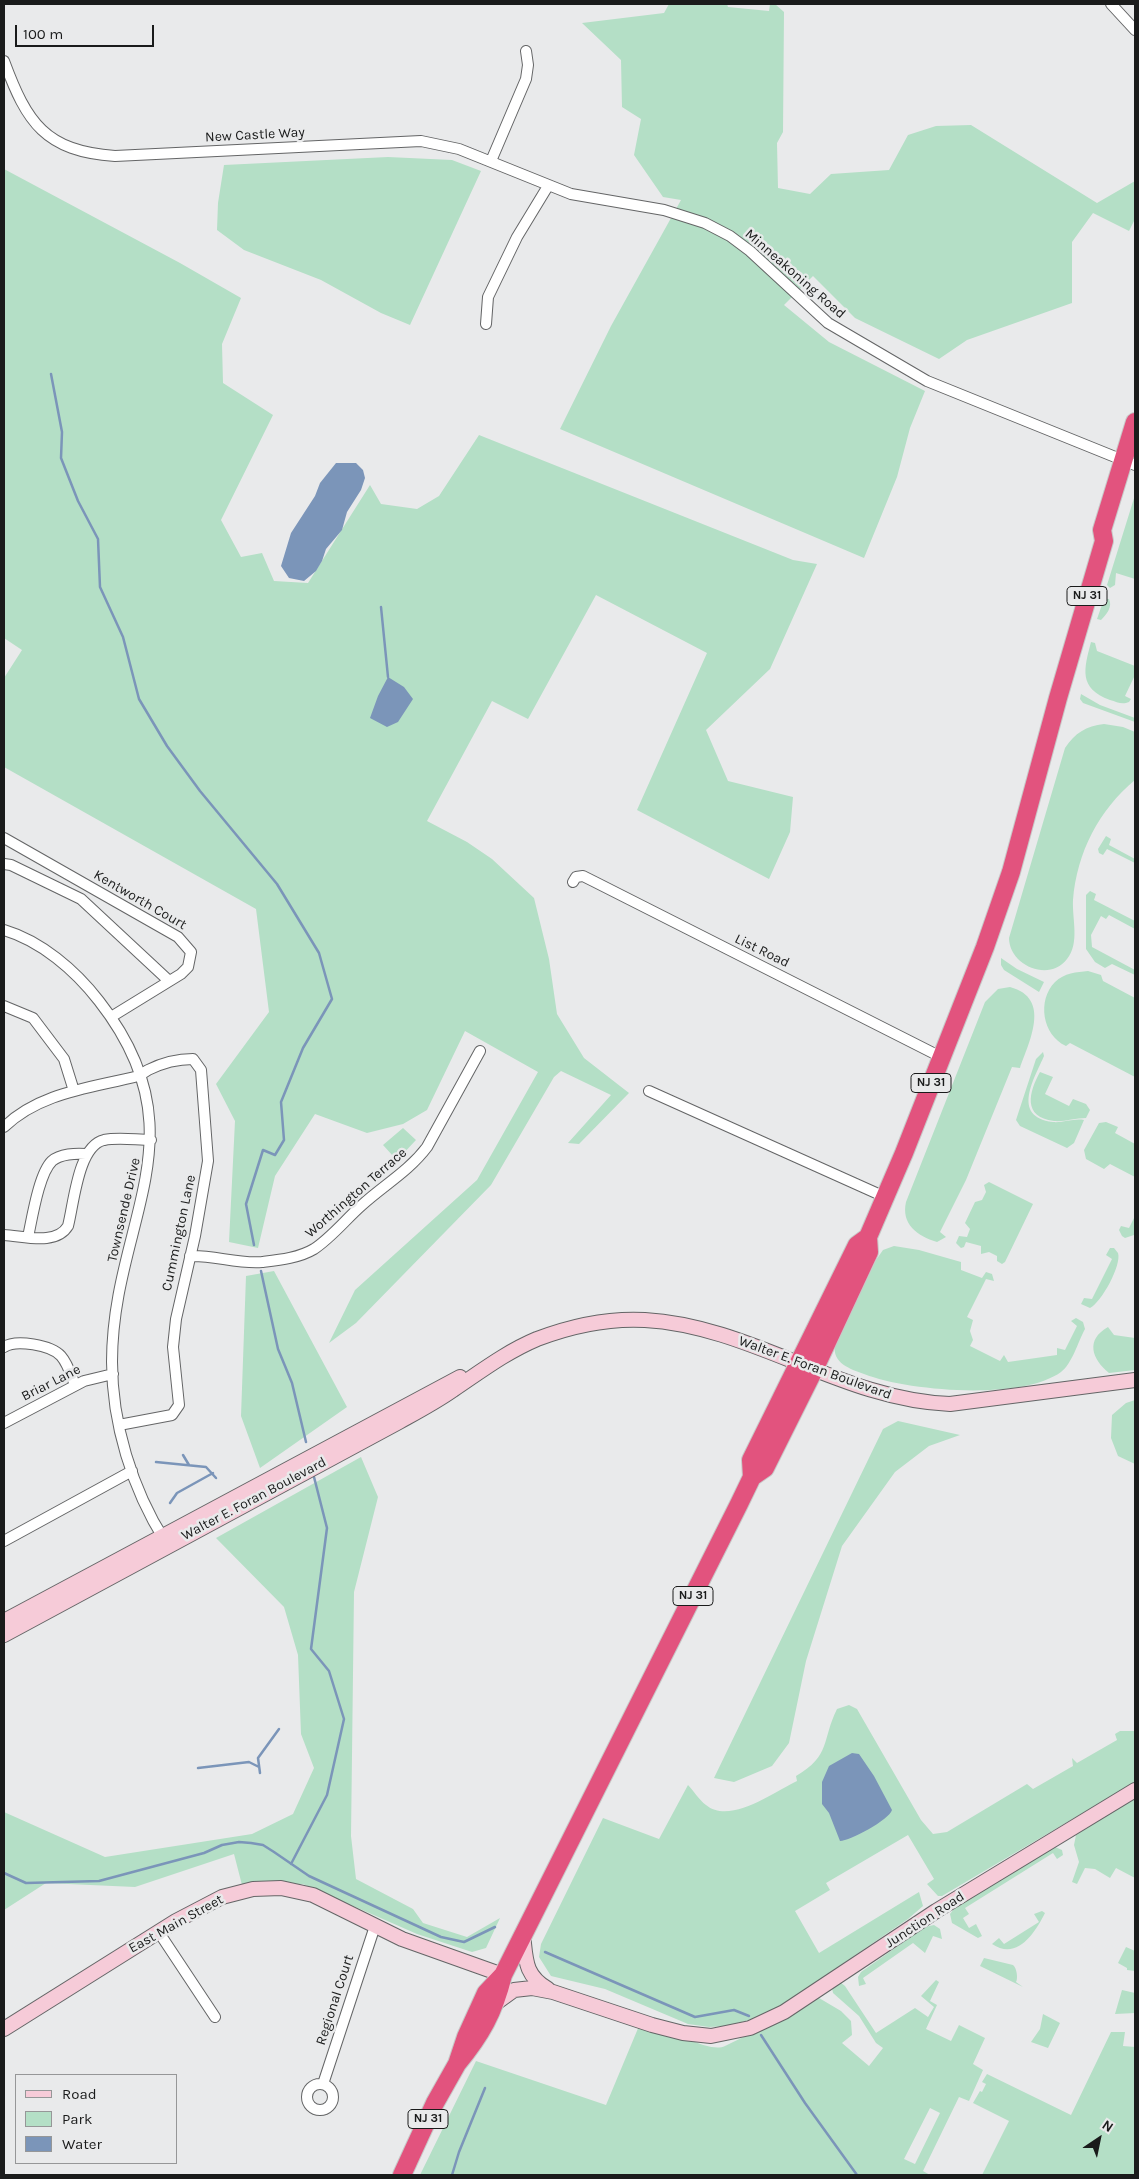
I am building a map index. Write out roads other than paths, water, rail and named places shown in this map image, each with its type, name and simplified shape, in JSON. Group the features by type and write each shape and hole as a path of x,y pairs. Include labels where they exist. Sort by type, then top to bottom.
{"highway":[{"name":"NJ 31","path":"457,2064 475,2042 496,2003 503,1974 752,1477 765,1468 807,1367 869,1252 868,1237 941,1057 1012,872 1058,698 1104,541 1112,533 1132,463 1135,422"},
{"name":"NJ 31","path":"402,2175 432,2111 457,2064 466,2037 486,1993 503,1974"}],"street":[{"path":"1111,4 1126,23 1135,30"},
{"path":"491,161 526,79 528,65 526,51"},
{"name":"New Castle Way","path":"4,61 21,101 33,122 46,134 64,146 90,154 115,156 421,141 460,148 548,186"},
{"path":"486,324 488,297 517,237 548,186"},
{"name":"Minneakoning Road","path":"548,186 571,194 664,210 705,223 730,236 750,251 828,323 926,381 1132,463"},
{"name":"Kentworth Court","path":"4,838 185,943 191,952 188,967 181,974 168,980 111,1016"},
{"path":"4,864 11,865 81,899 168,980"},
{"name":"List Road","path":"573,882 576,876 583,876 941,1057"},
{"name":"Townsende Drive","path":"4,930 28,940 64,965 87,985 111,1016 141,1075 149,1109 151,1140 145,1188 118,1299 112,1374 119,1425 132,1472 166,1542"},
{"path":"4,1006 33,1018 64,1060 74,1091"},
{"name":"Worthington Terrace","path":"190,1256 236,1262 261,1262 288,1258 313,1249 375,1193 401,1175 418,1159 480,1051"},
{"name":"Cummington Lane","path":"119,1425 172,1415 178,1406 174,1337 208,1161 201,1070 193,1059 179,1059 141,1075"},
{"path":"4,1127 29,1108 74,1091 141,1075"},
{"path":"649,1091 885,1197"},
{"path":"4,1235 50,1239 64,1233 68,1226 86,1154 92,1146 104,1140 151,1140"},
{"path":"28,1237 44,1173 52,1160 86,1154"},
{"name":"Walter E. Foran Boulevard","path":"4,1635 392,1412 517,1348 562,1330 604,1322 636,1320 676,1324 717,1333 900,1399 921,1403 950,1404 1135,1380"},
{"path":"4,1347 17,1343 55,1351 65,1362 75,1385"},
{"name":"Briar Lane","path":"4,1423 75,1385 93,1377 112,1374"},
{"path":"4,1541 132,1472"},
{"name":"Walter E. Foran Boulevard","path":"4,1621 166,1542"},
{"name":"Junction Road","path":"553,1992 652,2026 683,2033 710,2036 750,2028 784,2012 936,1911 1135,1790"},
{"name":"East Main Street","path":"4,2029 158,1931 222,1898 241,1891 266,1888 281,1888 313,1896 430,1950 503,1974"},
{"name":"Regional Court","path":"323,2084 375,1926"},
{"path":"158,1931 215,2017"},
{"path":"523,1934 529,1972 540,1984 553,1992"},
{"path":"496,2003 519,1988 553,1992"}],"water":[{"path":"336,463 356,463 363,470 365,478 361,490 347,512 342,530 326,549 316,571 304,581 289,578 281,566 291,533 315,496 320,483"},
{"path":"388,677 404,687 413,699 398,722 387,727 370,718 378,696"},
{"path":"852,1753 859,1754 874,1776 892,1810 884,1819 869,1829 852,1838 840,1841 829,1813 822,1804 822,1782 829,1766"}],"waterway":[{"path":"51,374 62,432 61,458 78,501 98,539 100,587 123,637 139,699 167,746 200,791 277,884 319,953 332,999 303,1048 281,1102 284,1140 275,1155 263,1150 246,1204 254,1245"},
{"path":"381,607 388,677"},
{"path":"261,1271 278,1349 292,1383 306,1442"},
{"path":"183,1455 189,1465"},
{"path":"156,1462 206,1467 216,1478"},
{"path":"170,1503 177,1493 213,1473"},
{"path":"291,1864 327,1795 344,1719 329,1671 311,1649 327,1528 314,1477"},
{"path":"260,1773 258,1758 279,1729"},
{"path":"198,1768 249,1762 259,1767"},
{"path":"4,1873 26,1883 99,1881 204,1853 222,1845 239,1842 251,1843 263,1845 309,1876 441,1937 464,1942 495,1927"},
{"path":"545,1952 695,2017 734,2010 749,2016"},
{"path":"761,2035 805,2103 857,2175"},
{"path":"452,2175 459,2152 485,2088"}]}
